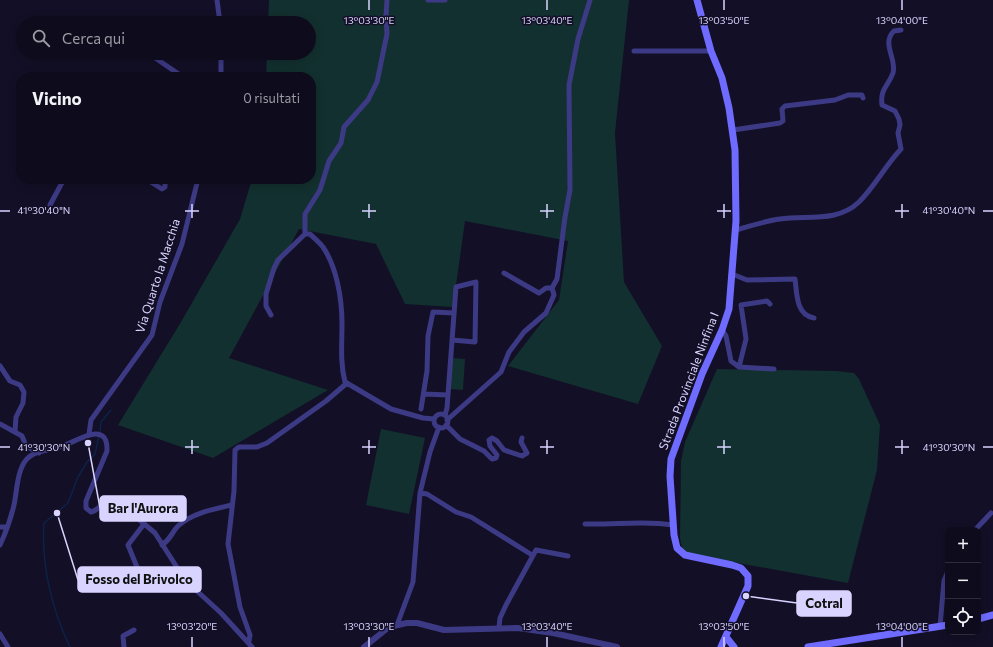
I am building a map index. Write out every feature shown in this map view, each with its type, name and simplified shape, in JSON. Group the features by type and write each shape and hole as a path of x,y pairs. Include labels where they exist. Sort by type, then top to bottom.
{"main road":[{"name":"Strada Provinciale Ninfina I","path":"697,0 711,51 724,86 733,130 737,186 736,230 729,309 722,330 702,374 673,450 670,476 673,525 676,545 682,553 734,565 744,571 748,576 748,586 722,647"},
{"path":"981,618 993,615"},
{"path":"808,647 945,625"},
{"path":"726,637 734,647"}],"street":[{"path":"217,0 219,16"},
{"path":"270,315 266,306 266,294 274,268 278,260 305,234 305,214 320,190 329,161 341,143 344,127 368,100 376,82 387,34 387,0"},
{"path":"428,0 446,0"},
{"path":"397,625 413,582 420,493 430,452 439,427 501,372 509,352 524,332 546,313 554,295 552,288 557,279 570,190 570,85 578,39 590,0"},
{"path":"736,230 780,219 827,217 842,212 858,202 880,176 901,150 898,133 900,125 899,119 895,111 882,104 881,96 894,68 894,61 890,55 890,36 894,31 902,30"},
{"path":"634,51 711,51"},
{"path":"158,60 175,72"},
{"path":"221,60 221,72"},
{"path":"733,130 780,124 783,121 782,109 785,106 835,100 848,95 862,95 863,98"},
{"path":"50,206 61,184"},
{"path":"154,184 162,189 165,184"},
{"name":"Via Quarto la Macchia","path":"89,434 91,420 152,335 160,302 182,244 196,184"},
{"path":"305,234 310,234 322,246 337,284 342,310 342,370 347,383 391,409 423,418 434,419"},
{"path":"504,273 539,293 546,288 552,288"},
{"path":"732,274 747,280 795,278 800,309 807,317 814,318"},
{"path":"446,420 448,395 452,340 456,287 476,282 475,342 452,340"},
{"path":"739,367 746,339 741,305 768,301 770,304"},
{"path":"421,410 427,371 428,336 433,312 454,313"},
{"path":"722,330 726,336 731,361 739,367 774,369"},
{"path":"0,366 10,381 20,385 24,392 22,403 16,417 15,431"},
{"path":"249,641 250,635 240,606 228,544 235,473 235,450 239,447 257,447 267,443 326,401 347,383"},
{"path":"424,394 448,395"},
{"path":"434,419 439,414 446,420 460,439 484,451 492,459 496,458 497,454 490,446 489,440 492,438 497,441 504,450 522,456 527,453 522,442 522,438"},
{"path":"434,419 435,424 439,427"},
{"path":"0,424 22,436 26,446 39,453"},
{"path":"0,545 7,527 25,460 33,454 64,445 89,434 96,434 104,438 107,444 107,451 86,501 86,508 91,512 96,511 107,500 111,499 117,501 155,533 185,580 249,641 252,647"},
{"path":"420,493 427,494 456,512 471,517 532,555"},
{"path":"162,545 170,540 177,527 195,515 232,505"},
{"path":"978,527 991,513"},
{"path":"585,524 655,522 673,525"},
{"path":"141,577 128,545 144,524"},
{"path":"0,527 7,527"},
{"path":"499,628 500,618 532,555 539,549 568,556"},
{"path":"940,626 945,578"},
{"path":"364,647 389,627 417,623 444,630 518,628 553,633 617,647"},
{"path":"124,647 123,636 134,630"},
{"path":"0,634 8,647"}],"green space":[{"path":"269,0 629,0 615,133 624,282 662,346 638,404 508,366 559,300 568,241 465,221 453,307 405,304 376,244 299,229 229,358 328,390 213,458 118,425 181,322 240,219 250,184 316,184 316,72 266,72 267,60 316,60 316,16 268,16"},
{"path":"452,358 465,359 463,390 450,389"},
{"path":"717,369 837,371 854,373 859,379 880,425 877,470 848,583 689,554 682,548 680,538 681,461 685,442"},
{"path":"381,429 425,438 409,514 366,505"}],"waterway":[{"path":"100,432 101,422 111,410"},
{"path":"70,647 58,618 49,587 44,555 44,523 68,503 78,477 87,462 95,454 99,436"}],"place":[{"name":"Bar l'Aurora","path":"88,443"},
{"name":"Fosso del Brivolco","path":"57,513"},
{"name":"Cotral","path":"746,596"}]}
